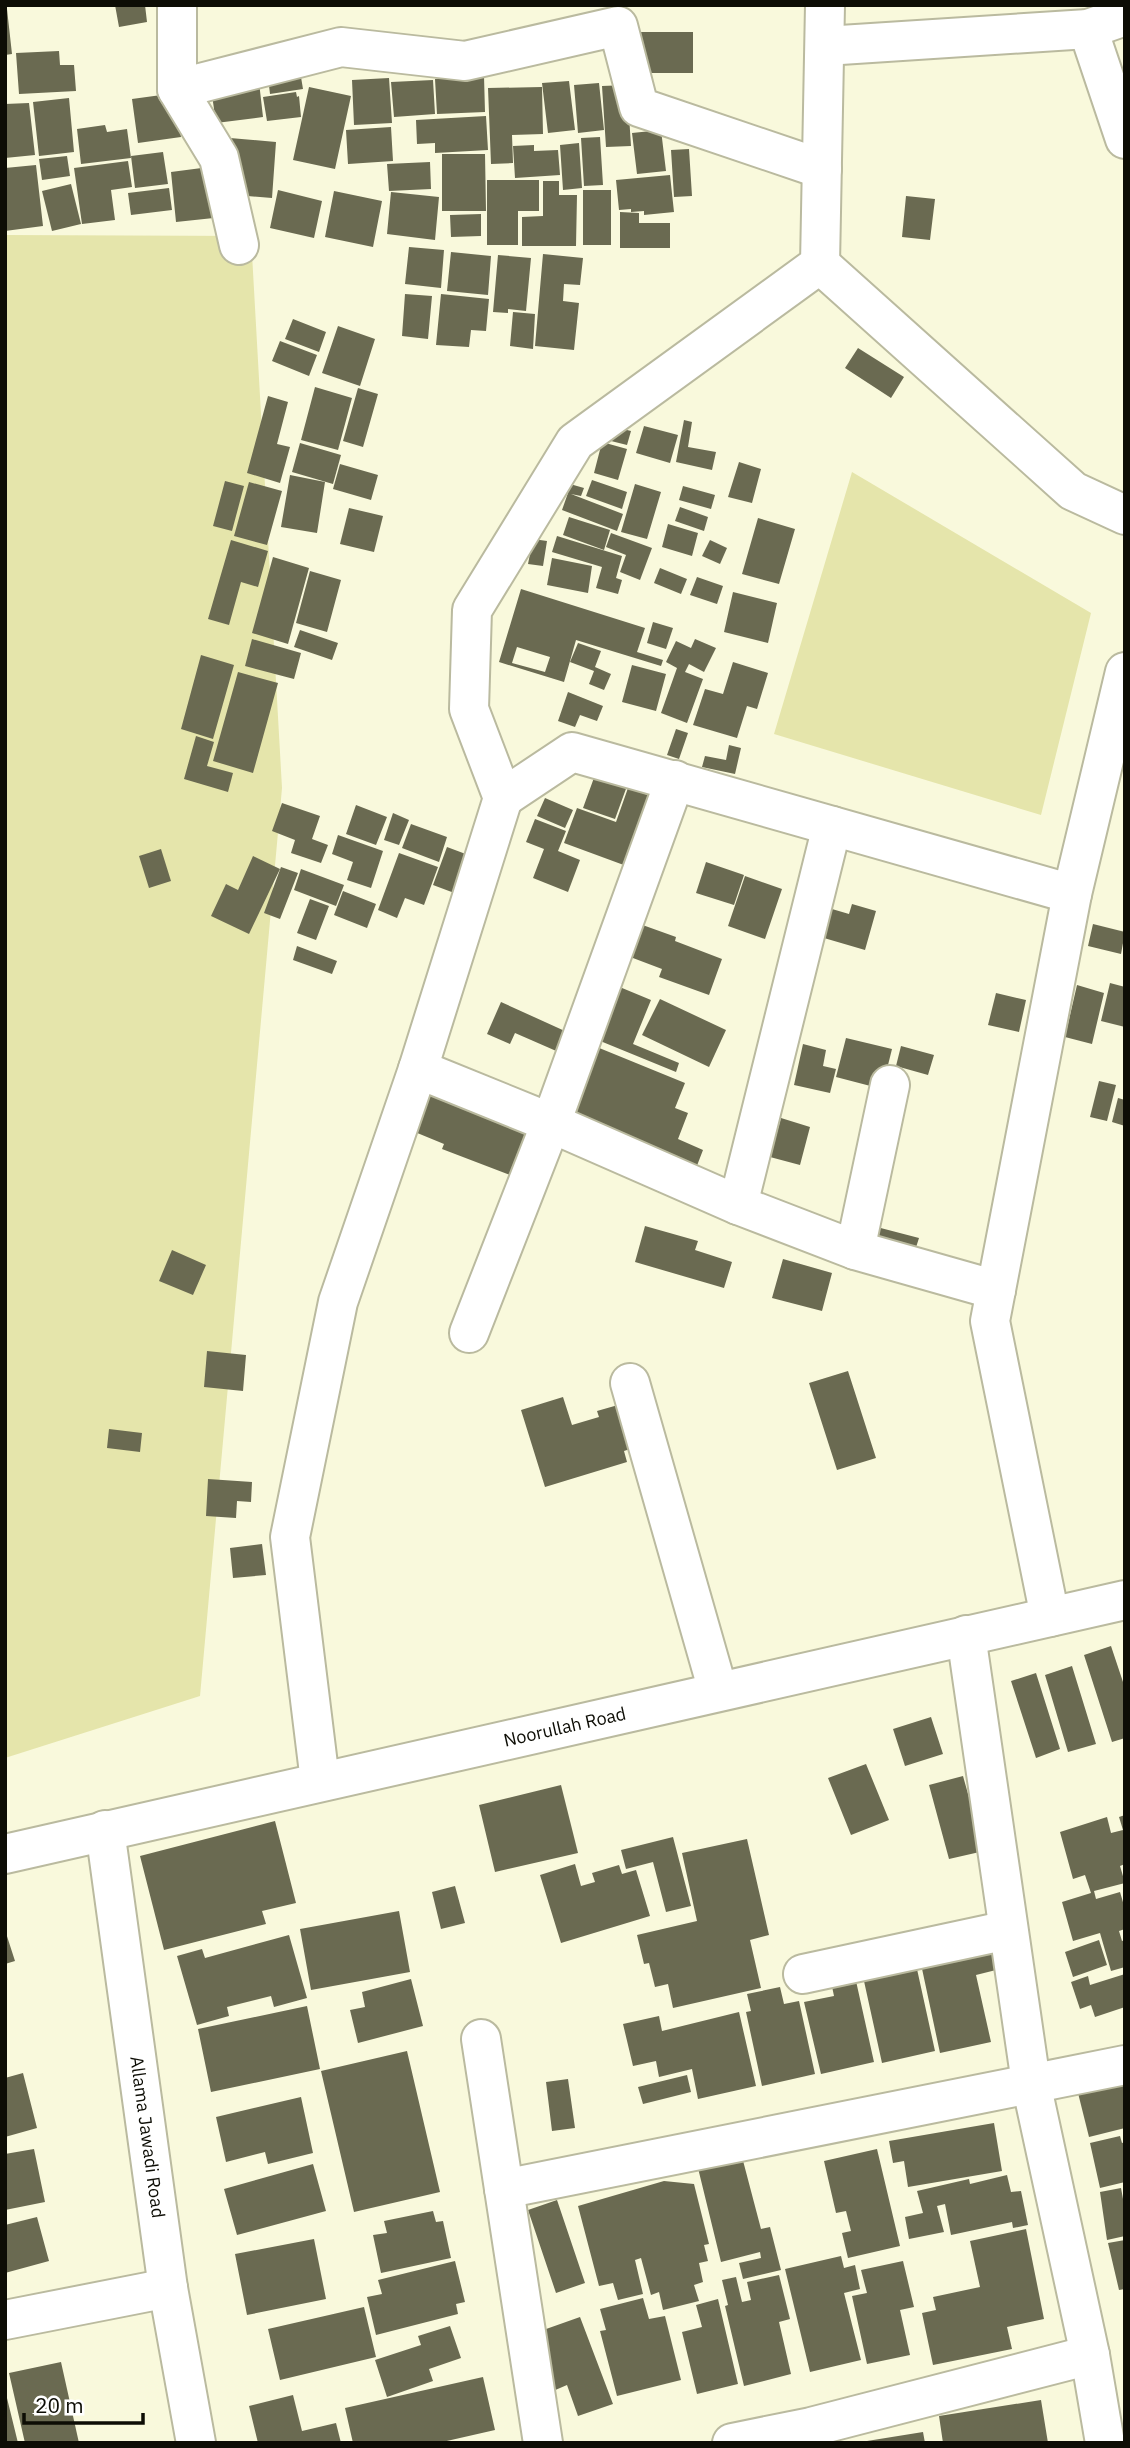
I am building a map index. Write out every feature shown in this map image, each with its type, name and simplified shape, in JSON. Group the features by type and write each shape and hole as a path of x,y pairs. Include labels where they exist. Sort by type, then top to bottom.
{"street":[{"path":"177,5 177,89 219,158 239,245"},
{"path":"825,5 820,264 1073,491 1125,515"},
{"path":"825,47 1105,18 1125,139"},
{"path":"177,89 341,47 465,61 618,26 639,107 822,169"},
{"path":"320,1781 290,1536 338,1302 418,1069 503,798 470,709 472,610 575,442 820,264"},
{"path":"1050,1616 990,1321 1072,894 1125,672"},
{"path":"503,798 572,752 1072,894"},
{"path":"469,1333 551,1123 675,780"},
{"path":"738,1205 832,826"},
{"path":"418,1069 551,1123 738,1205 855,1250 996,1290"},
{"path":"855,1250 890,1085"},
{"path":"629,1383 718,1691"},
{"name":"Noorullah Road","path":"5,1854 1125,1600"},
{"path":"966,1635 1031,2083 1090,2355 1105,2443"},
{"name":"Allama Jawadi Road","path":"106,1830 168,2288 196,2443"},
{"path":"803,1974 1008,1930"},
{"path":"481,2039 543,2443"},
{"path":"505,2189 1125,2065"},
{"path":"5,2320 168,2288"},
{"path":"732,2443 813,2435 1090,2355"}],"green space":[{"path":"5,235 251,236 282,788 200,1696 5,1758"},
{"path":"852,472 1091,613 1041,815 774,734"}],"building":[{"path":"115,5 145,5 147,22 119,27"},
{"path":"5,9 12,54 5,55"},
{"path":"638,32 693,32 693,73 638,73"},
{"path":"59,51 60,65 74,65 76,91 19,94 16,53"},
{"path":"299,65 303,89 270,94 267,69"},
{"path":"484,76 485,112 437,114 435,79"},
{"path":"389,78 392,123 354,125 352,80"},
{"path":"433,80 435,114 394,117 391,82"},
{"path":"569,81 575,130 548,133 542,83"},
{"path":"259,82 263,117 216,123 211,88"},
{"path":"599,83 604,130 578,133 574,85"},
{"path":"627,85 631,146 606,147 602,86"},
{"path":"309,87 351,96 335,169 293,160"},
{"path":"542,87 543,134 512,135 513,163 491,164 488,88"},
{"path":"296,92 297,97 299,96 301,117 267,121 263,97"},
{"path":"176,93 181,137 138,143 132,99"},
{"path":"69,98 74,152 39,156 33,102"},
{"path":"29,103 35,155 5,158 5,104"},
{"path":"486,116 488,150 435,153 435,143 417,144 416,120"},
{"path":"105,125 107,132 127,129 131,158 81,164 77,129"},
{"path":"391,127 393,161 348,164 346,130"},
{"path":"661,130 666,171 637,174 632,133"},
{"path":"600,137 603,185 584,186 581,138"},
{"path":"230,138 276,142 272,198 236,195 227,176"},
{"path":"579,143 582,188 563,190 560,145"},
{"path":"534,145 534,151 558,150 560,175 515,178 513,146"},
{"path":"689,149 692,196 674,197 671,150"},
{"path":"163,152 168,184 135,188 131,156"},
{"path":"442,154 485,154 486,211 442,211"},
{"path":"67,156 70,176 42,180 39,159"},
{"path":"128,161 132,187 111,190 115,220 82,224 74,168"},
{"path":"430,162 431,189 389,191 387,164"},
{"path":"36,165 43,226 5,231 5,168"},
{"path":"217,166 223,217 176,222 171,172"},
{"path":"670,175 674,212 644,215 644,211 619,210 616,180"},
{"path":"487,180 539,180 539,211 518,211 518,245 487,245"},
{"path":"543,181 559,181 559,195 577,195 576,246 522,246 522,217 543,216"},
{"path":"71,184 81,224 52,231 42,191"},
{"path":"169,188 172,210 131,215 128,193"},
{"path":"278,190 322,201 314,238 270,228"},
{"path":"583,190 611,190 611,245 583,245"},
{"path":"334,191 382,201 373,247 325,237"},
{"path":"391,192 439,197 435,240 387,234"},
{"path":"906,196 935,199 930,240 902,237"},
{"path":"620,212 639,213 639,223 670,223 670,248 620,248"},
{"path":"481,214 481,236 451,237 450,215"},
{"path":"409,247 444,250 441,288 405,284"},
{"path":"451,252 491,256 488,295 447,291"},
{"path":"543,254 583,258 580,285 564,284 563,301 579,303 574,350 535,346"},
{"path":"498,255 531,258 526,311 508,309 508,313 493,312"},
{"path":"405,294 432,296 428,339 402,336"},
{"path":"441,294 489,299 486,331 471,330 469,347 436,345"},
{"path":"513,312 535,314 533,349 510,346"},
{"path":"293,319 326,332 319,352 285,339"},
{"path":"338,326 375,339 360,386 322,373"},
{"path":"280,341 317,355 309,376 272,361"},
{"path":"858,348 904,377 891,398 845,368"},
{"path":"315,387 352,398 338,450 301,440"},
{"path":"358,388 378,394 363,447 343,441"},
{"path":"268,396 288,402 277,444 290,447 280,483 247,473"},
{"path":"684,420 692,422 688,447 716,452 712,470 676,462"},
{"path":"607,425 631,431 627,445 603,439"},
{"path":"644,426 678,435 670,463 636,453"},
{"path":"602,442 627,449 618,480 594,473"},
{"path":"300,443 341,455 333,484 292,472"},
{"path":"739,462 761,469 752,503 728,497"},
{"path":"340,464 378,475 371,500 333,489"},
{"path":"290,475 325,482 317,533 281,527"},
{"path":"592,480 627,492 622,509 586,496"},
{"path":"225,481 244,486 232,531 213,526"},
{"path":"249,482 282,491 267,545 234,536"},
{"path":"563,482 584,488 581,496 571,494 623,514 617,531 562,510 568,493 561,491"},
{"path":"635,484 661,492 647,539 621,532"},
{"path":"683,486 715,495 711,509 679,500"},
{"path":"680,507 708,517 704,531 675,521"},
{"path":"349,508 383,516 374,552 340,544"},
{"path":"569,517 610,530 604,550 563,535"},
{"path":"758,518 795,529 779,584 742,574"},
{"path":"668,524 698,533 692,556 662,547"},
{"path":"611,533 652,548 640,580 620,572 626,555 606,547"},
{"path":"557,536 622,556 616,578 622,580 618,594 596,588 602,567 552,552"},
{"path":"533,539 547,541 543,566 528,564"},
{"path":"231,540 268,551 258,587 241,582 229,625 208,619"},
{"path":"710,540 727,548 720,564 702,556"},
{"path":"273,557 309,568 288,644 252,633"},
{"path":"552,558 592,566 588,593 547,585"},
{"path":"660,568 687,579 681,594 654,583"},
{"path":"310,571 341,580 327,632 296,623"},
{"path":"697,577 723,586 717,604 690,595"},
{"path":"521,589 645,628 637,652 663,660 661,666 576,640 564,682 499,662","holes":["517,647 550,657 545,672 512,663"]},
{"path":"733,592 777,603 768,643 724,632"},
{"path":"653,622 673,628 666,649 647,643"},
{"path":"300,630 338,643 332,660 294,647"},
{"path":"252,639 301,653 294,679 245,666"},
{"path":"695,639 716,648 704,672 689,664 685,672 703,679 687,723 661,713 677,668 666,662 676,641 691,648"},
{"path":"578,643 601,651 595,667 611,674 604,690 589,684 594,671 570,662"},
{"path":"201,655 234,665 213,739 181,729"},
{"path":"733,662 768,673 757,709 747,706 737,738 693,725 705,689 723,694"},
{"path":"632,665 666,674 656,711 622,702"},
{"path":"238,672 278,683 253,773 213,761"},
{"path":"568,692 603,706 597,721 580,715 575,727 558,721"},
{"path":"676,729 688,733 679,759 667,755"},
{"path":"196,736 214,742 207,766 233,773 228,792 184,779"},
{"path":"729,745 741,748 735,774 702,767 705,756 726,760"},
{"path":"595,775 627,786 615,819 583,808"},
{"path":"628,788 665,801 640,871 564,843 577,808 616,822"},
{"path":"545,798 573,810 565,828 537,816"},
{"path":"282,803 320,816 312,839 328,845 321,863 291,853 295,840 272,831"},
{"path":"356,805 387,817 376,845 346,834"},
{"path":"393,813 409,820 399,845 384,840"},
{"path":"535,819 566,831 558,851 580,860 568,892 533,878 544,849 526,842"},
{"path":"411,824 447,837 439,862 402,848"},
{"path":"338,835 383,851 371,888 347,880 353,862 332,854"},
{"path":"447,847 471,856 457,894 433,885"},
{"path":"161,849 171,881 149,888 139,856"},
{"path":"399,853 438,867 424,905 405,898 397,918 378,910"},
{"path":"253,856 280,869 249,934 211,916 226,884 238,890"},
{"path":"706,862 744,875 734,905 696,893"},
{"path":"281,867 298,873 280,919 264,913"},
{"path":"301,869 344,885 336,906 294,890"},
{"path":"745,876 782,889 765,939 728,926"},
{"path":"343,891 376,904 367,928 334,915"},
{"path":"310,899 329,906 316,940 297,933"},
{"path":"852,904 876,911 865,950 824,938 832,909 849,914"},
{"path":"637,923 676,937 675,941 722,959 709,995 659,977 662,969 625,955"},
{"path":"1093,924 1125,932 1121,954 1088,946"},
{"path":"297,946 337,961 332,974 293,960"},
{"path":"610,983 651,1000 633,1044 679,1063 676,1072 588,1036"},
{"path":"1110,983 1125,987 1125,1027 1101,1021"},
{"path":"1077,985 1104,993 1092,1044 1065,1037"},
{"path":"996,993 1026,1000 1019,1032 988,1025"},
{"path":"660,999 726,1030 709,1067 642,1035"},
{"path":"501,1002 578,1037 570,1057 515,1033 510,1044 487,1034"},
{"path":"846,1038 892,1049 882,1089 836,1077"},
{"path":"587,1043 685,1083 675,1108 688,1113 678,1139 703,1150 693,1176 556,1122"},
{"path":"803,1044 826,1050 823,1066 836,1069 830,1093 794,1085"},
{"path":"901,1046 934,1055 928,1075 896,1066"},
{"path":"1099,1081 1116,1085 1107,1121 1090,1117"},
{"path":"428,1085 544,1125 523,1180 442,1149 444,1144 410,1130"},
{"path":"1118,1098 1125,1100 1125,1126 1112,1122"},
{"path":"781,1118 810,1127 800,1165 770,1157"},
{"path":"645,1226 698,1241 695,1250 732,1262 724,1288 635,1262"},
{"path":"873,1226 919,1238 911,1263 868,1240"},
{"path":"172,1250 206,1265 193,1295 159,1281"},
{"path":"783,1259 832,1273 822,1311 772,1298"},
{"path":"207,1351 246,1355 243,1391 204,1387"},
{"path":"848,1371 876,1458 837,1470 809,1383"},
{"path":"563,1397 572,1425 599,1417 597,1411 632,1401 645,1444 624,1451 627,1462 545,1487 521,1410"},
{"path":"109,1429 142,1433 140,1452 107,1448"},
{"path":"208,1479 252,1482 251,1502 237,1501 236,1518 206,1516"},
{"path":"262,1544 266,1575 233,1578 230,1548"},
{"path":"1111,1646 1125,1688 1125,1738 1112,1742 1084,1655"},
{"path":"1072,1666 1096,1744 1068,1752 1045,1675"},
{"path":"1036,1673 1060,1749 1036,1758 1011,1681"},
{"path":"931,1717 943,1754 905,1766 893,1729"},
{"path":"866,1764 889,1820 851,1835 828,1778"},
{"path":"963,1776 984,1851 949,1859 929,1785"},
{"path":"561,1785 578,1853 495,1872 479,1805"},
{"path":"1125,1815 1125,1864 1120,1866 1125,1883 1094,1891 1096,1899 1120,1892 1125,1909 1125,1929 1119,1931 1122,1941 1125,1940 1125,1967 1111,1971 1100,1933 1073,1941 1062,1902 1091,1893 1085,1875 1073,1879 1060,1832 1107,1817 1111,1833 1123,1830 1119,1817"},
{"path":"275,1821 296,1903 262,1911 266,1924 164,1950 140,1856"},
{"path":"673,1837 691,1906 666,1912 653,1862 626,1869 621,1850"},
{"path":"747,1839 769,1935 750,1940 761,1988 673,2008 668,1984 655,1987 649,1963 644,1964 637,1935 697,1921 682,1853"},
{"path":"575,1864 581,1886 595,1882 592,1873 619,1865 622,1874 636,1870 650,1916 561,1943 540,1875"},
{"path":"455,1886 465,1923 441,1929 432,1892"},
{"path":"399,1911 410,1972 311,1990 300,1929"},
{"path":"5,1930 15,1961 5,1964"},
{"path":"289,1935 307,1998 274,2007 271,1996 227,2007 229,2016 197,2025 177,1956 202,1949 205,1958"},
{"path":"1099,1940 1107,1965 1073,1977 1065,1952"},
{"path":"991,1949 996,1970 976,1975 991,2042 940,2053 921,1964"},
{"path":"915,1960 935,2051 882,2063 862,1972"},
{"path":"854,1972 874,2062 821,2074 804,2002 834,1996 830,1977"},
{"path":"1125,1974 1125,2007 1095,2017 1091,2005 1080,2009 1071,1982 1088,1976 1090,1985"},
{"path":"411,1979 423,2026 358,2043 350,2010 365,2007 362,1992"},
{"path":"780,1987 784,2004 799,2001 815,2074 762,2086 746,2012 751,2011 747,1994"},
{"path":"307,2006 320,2069 211,2092 198,2029"},
{"path":"739,2012 756,2086 698,2099 692,2069 659,2077 656,2061 633,2066 623,2024 659,2016 662,2031"},
{"path":"407,2051 440,2192 354,2212 321,2071"},
{"path":"1125,2069 1125,2128 1089,2137 1075,2081"},
{"path":"23,2073 37,2128 5,2137 5,2078"},
{"path":"687,2075 691,2092 643,2104 638,2087"},
{"path":"568,2079 575,2128 552,2131 546,2082"},
{"path":"301,2097 313,2153 268,2164 265,2152 226,2162 216,2117"},
{"path":"994,2123 1002,2171 908,2187 904,2161 893,2163 889,2141"},
{"path":"1120,2136 1122,2143 1125,2142 1125,2182 1100,2188 1090,2143"},
{"path":"34,2149 45,2202 5,2210 5,2154"},
{"path":"877,2149 900,2246 848,2258 842,2233 851,2231 846,2211 836,2213 824,2161"},
{"path":"741,2153 761,2229 770,2227 781,2270 743,2279 739,2263 761,2258 760,2252 721,2262 697,2164"},
{"path":"313,2164 326,2211 237,2235 224,2189"},
{"path":"1007,2175 1011,2192 1021,2191 1028,2225 1013,2228 1012,2222 951,2235 945,2204 937,2206 944,2232 909,2239 905,2217 923,2213 917,2191 969,2179 970,2184"},
{"path":"664,2181 694,2184 709,2244 704,2245 708,2261 699,2263 703,2282 694,2285 699,2301 663,2310 659,2292 651,2295 641,2258 635,2260 643,2294 618,2300 613,2283 599,2286 578,2206"},
{"path":"1121,2188 1125,2210 1125,2236 1107,2240 1100,2192"},
{"path":"557,2200 585,2283 556,2293 528,2210"},
{"path":"433,2211 436,2222 443,2221 451,2258 381,2273 373,2235 387,2233 384,2221"},
{"path":"37,2217 49,2261 5,2273 5,2225"},
{"path":"1026,2229 1044,2319 1007,2327 1012,2349 933,2365 922,2313 936,2310 933,2297 980,2287 970,2241"},
{"path":"314,2239 326,2299 247,2315 235,2254"},
{"path":"1125,2240 1125,2289 1119,2290 1108,2243"},
{"path":"841,2256 844,2268 855,2265 860,2289 844,2293 861,2360 810,2372 785,2269"},
{"path":"455,2261 465,2302 456,2304 458,2314 376,2335 367,2297 382,2294 378,2280"},
{"path":"903,2261 914,2307 900,2310 910,2355 867,2364 852,2296 867,2293 861,2270"},
{"path":"779,2275 790,2319 779,2322 791,2374 744,2386 725,2306 728,2305 722,2280 736,2277 742,2302 751,2300 747,2282"},
{"path":"643,2298 649,2319 665,2316 681,2380 617,2396 600,2331 606,2330 600,2309"},
{"path":"718,2299 738,2384 697,2394 682,2332 702,2327 696,2305"},
{"path":"364,2307 376,2357 280,2380 268,2329"},
{"path":"580,2317 613,2404 578,2416 567,2385 553,2391 532,2334"},
{"path":"450,2326 461,2358 429,2369 433,2381 387,2397 375,2360 421,2345 418,2336"},
{"path":"61,2362 79,2443 25,2443 9,2373"},
{"path":"483,2377 495,2430 438,2443 353,2443 345,2408"},
{"path":"6,2394 18,2443 5,2443"},
{"path":"293,2395 302,2431 336,2423 341,2443 258,2443 249,2406"},
{"path":"1041,2400 1048,2443 943,2443 939,2416"},
{"path":"923,2432 925,2443 867,2443 867,2441"}]}
